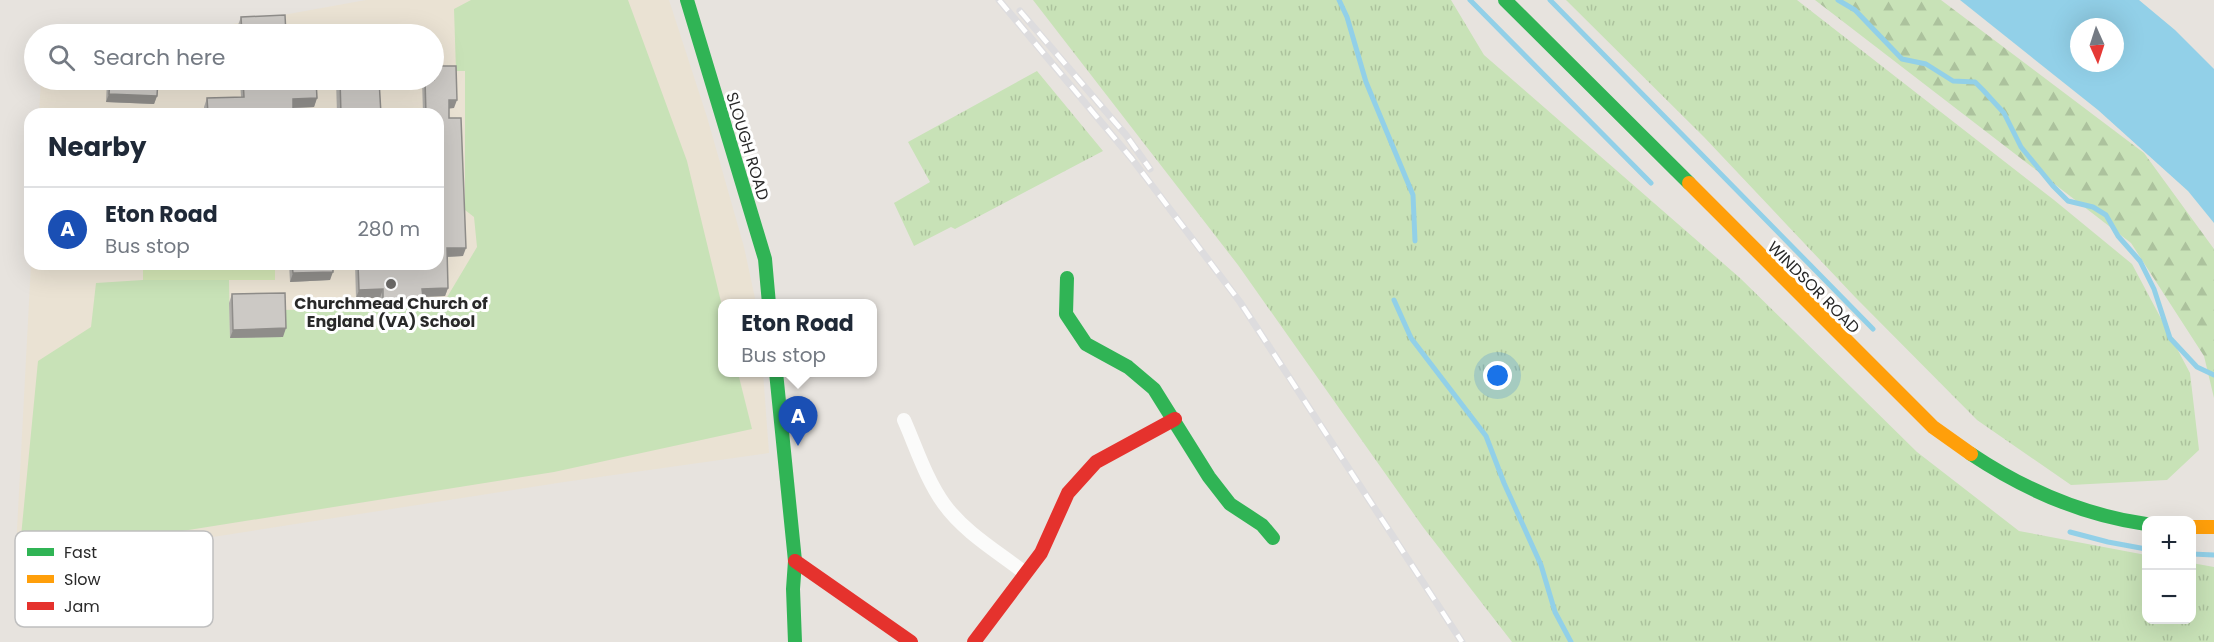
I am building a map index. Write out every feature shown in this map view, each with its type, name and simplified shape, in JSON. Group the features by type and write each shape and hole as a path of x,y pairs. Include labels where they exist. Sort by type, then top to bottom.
{"main road":[{"name":"SLOUGH ROAD","path":"687,0 765,259 769,299"},
{"name":"WINDSOR ROAD","path":"1505,0 1933,427 1969,454 2015,481 2062,504 2093,515 2142,523"},
{"path":"1067,278 1066,314 1086,344 1128,367 1154,388 1209,477 1230,504 1262,525 1273,538"},
{"path":"777,377 795,561 793,589 795,642"},
{"path":"974,642 1041,553 1068,493 1096,462 1175,419"},
{"path":"2196,527 2214,527"},
{"path":"795,561 911,642"}],"street":[{"path":"904,420 943,503 960,522 1025,573"}],"shaded area":[{"name":"Churchmead Church of England (VA) School","path":"366,0 669,0 707,117 744,247 755,299 718,299 718,377 763,377 769,453 564,482 213,537 213,531 17,531 31,270 444,270 444,108 39,108 40,90 444,90 444,24 233,24"}],"green space":[{"name":"Churchmead Church of England (VA) School","path":"471,0 628,0 687,161 720,299 718,299 718,377 739,377 752,429 554,472 183,531 22,531 38,361 91,327 96,283 143,280 229,280 230,338 282,310 420,307 443,304 477,247 474,217 465,210 465,71 456,71 454,9"},
{"path":"1033,0 1451,0 1484,55 1740,278 1917,452 2019,531 2142,554 2142,624 2196,624 2196,564 2214,567 2214,642 1512,642 1423,527 1238,265"},
{"path":"1566,0 1797,0 2054,200 2132,264 2190,373 2199,450 2167,480 2071,485 1977,420 1855,297 1704,137"},
{"path":"1815,0 1941,0 2144,153 2214,249 2214,398 2204,356 2131,243"},
{"path":"1037,71 1103,151 955,229 951,227 914,246 894,203 930,182 908,142"},
{"path":"143,270 275,270 275,280 143,280"}],"water":[{"path":"1960,0 2139,0 2175,30 2214,69 2214,223 2188,191 2098,110"}],"building":[{"path":"285,15 285,24 241,24 241,17"},
{"path":"444,66 456,66 457,100 449,100 449,118 461,118 466,248 447,248 448,288 422,289 423,298 383,299 383,289 359,290 358,270 444,270 444,108 426,108 425,90 444,90"},
{"path":"109,90 157,90 157,96 109,94"},
{"path":"244,90 317,90 317,98 293,99 293,108 208,108 207,98 244,97"},
{"path":"340,90 380,90 381,108 341,108"},
{"path":"293,270 333,270 333,272 293,273"},
{"path":"285,293 286,328 233,330 232,294"}],"waterway":[{"path":"1339,0 1347,17 1366,82 1413,195 1415,241"},
{"path":"1470,0 1651,183"},
{"path":"1550,0 1873,329"},
{"path":"1838,0 1855,10 1902,59 1926,64 1953,81 1975,82 2004,113 2021,147 2053,186 2068,201 2093,207 2106,215 2118,236 2140,261 2154,289 2170,338 2197,367 2214,375"},
{"path":"1394,300 1411,338 1486,436 1504,483 1541,565 1555,612 1571,642"},
{"path":"2070,532 2142,548"},
{"path":"2196,554 2214,555"}],"railway":[{"path":"999,0 1132,159 1240,302 1462,642"},
{"path":"1020,11 1126,135 1150,169"}],"traffic: fast":[{"path":"687,0 765,259 769,299"},
{"path":"1505,0 1689,183"},
{"path":"1067,278 1066,314 1086,344 1128,367 1154,389 1209,477 1230,504 1262,525 1273,538"},
{"path":"777,377 795,561 793,589 795,642"},
{"path":"1971,454 2012,479 2055,499 2099,514 2142,523"}],"traffic: slow":[{"path":"1689,183 1933,427 1971,454"},
{"path":"2196,527 2214,527"}],"traffic: jam":[{"path":"974,642 1041,553 1068,493 1096,462 1175,419"},
{"path":"795,561 911,642"}],"place":[{"name":"Churchmead Church of England (VA) School","path":"391,284"},
{"name":"Eton Road","path":"798,446"}]}
